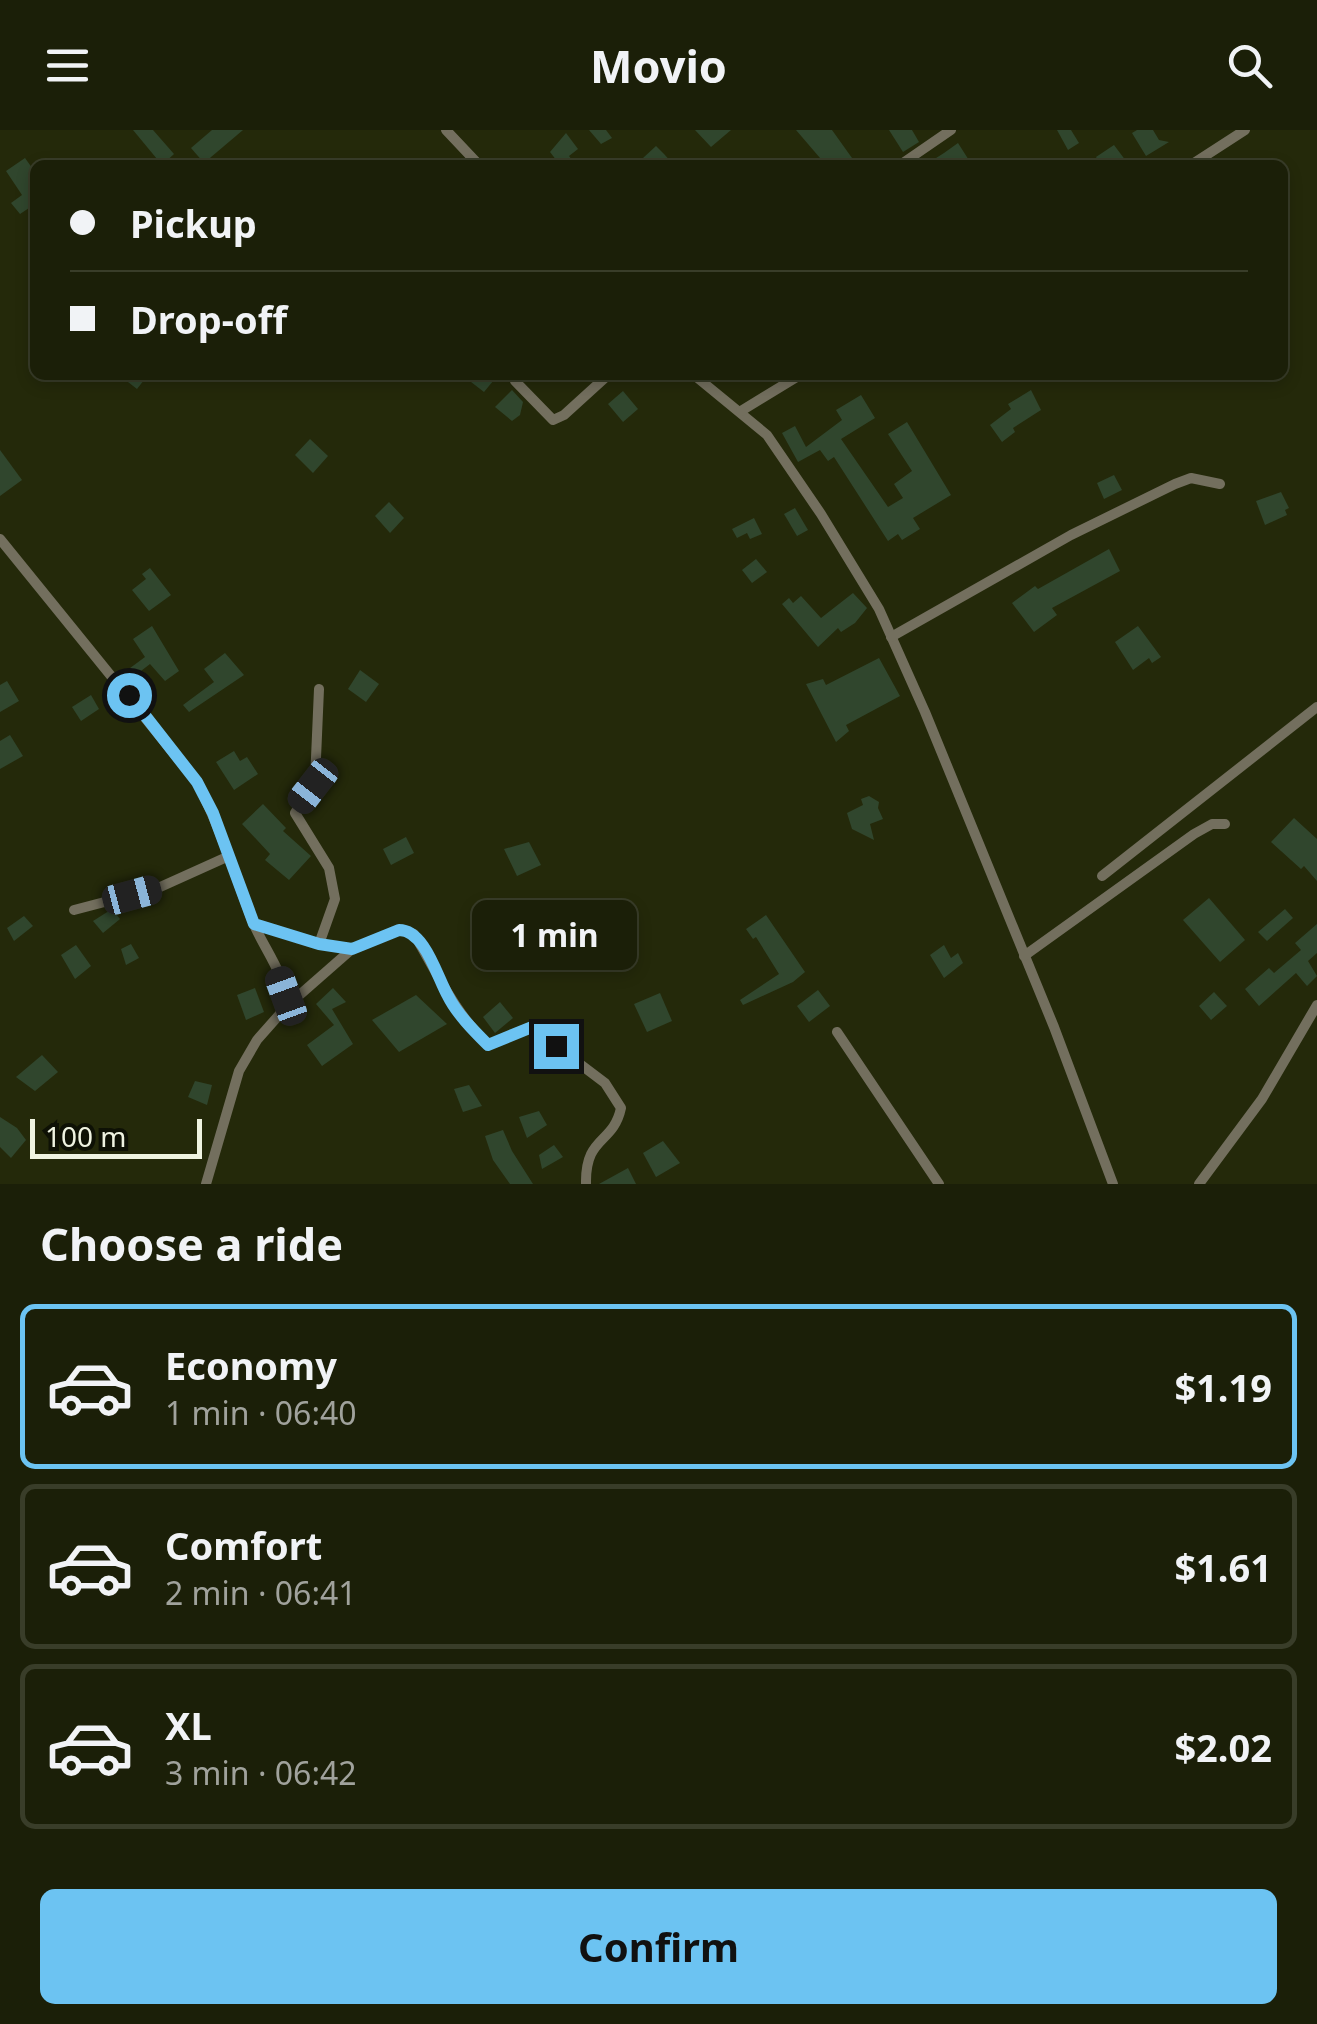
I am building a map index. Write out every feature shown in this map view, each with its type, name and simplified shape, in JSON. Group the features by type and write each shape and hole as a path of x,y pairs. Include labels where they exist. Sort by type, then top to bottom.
{"street":[{"path":"446,130 474,160"},
{"path":"907,160 951,130"},
{"path":"1199,160 1245,130"},
{"path":"515,381 554,420 602,380"},
{"path":"701,380 766,434 879,609 1024,956 1113,1184"},
{"path":"741,411 792,380"},
{"path":"891,638 1071,535 1175,484 1191,478 1220,484"},
{"path":"0,539 197,782 230,856 254,924 273,958 287,1006"},
{"path":"319,689 316,781 295,814 329,868 335,899 319,944"},
{"path":"1102,876 1317,706"},
{"path":"1024,956 1194,834 1212,824 1225,824"},
{"path":"74,910 158,888 230,856"},
{"path":"254,924 319,944 352,949"},
{"path":"206,1184 239,1071 257,1040 287,1006 352,949 399,930 414,934 448,997 488,1045 532,1027 611,1088 621,1108 618,1120 591,1149 586,1184"},
{"path":"1199,1184 1262,1099 1317,1005"},
{"path":"837,1032 939,1184"}],"building":[{"path":"133,130 153,130 174,154 167,160 158,160"},
{"path":"212,130 243,130 208,160 201,160 191,148"},
{"path":"589,130 606,130 612,138 601,144"},
{"path":"695,130 731,130 711,147"},
{"path":"796,130 832,130 853,160 822,160"},
{"path":"889,130 912,130 919,142 903,152"},
{"path":"1057,130 1071,130 1079,143 1068,150"},
{"path":"1153,130 1159,140 1169,142 1146,156 1132,133"},
{"path":"566,133 578,149 569,156 572,160 556,160 550,152"},
{"path":"958,143 969,160 933,160"},
{"path":"1114,145 1125,160 1098,160 1096,157"},
{"path":"656,146 669,160 645,160"},
{"path":"25,158 30,165 30,207 20,214 11,203 22,195 6,171"},
{"path":"125,380 144,380 137,389"},
{"path":"468,380 494,380 484,392"},
{"path":"512,390 523,402 520,415 512,421 495,407"},
{"path":"1031,390 1041,410 1013,428 1015,432 1002,442 990,425 1011,409 1008,404"},
{"path":"623,391 638,409 623,422 608,404"},
{"path":"861,395 875,418 841,439 888,507 903,498 894,484 912,471 888,434 907,422 951,495 913,518 920,529 902,540 898,534 888,541 834,457 828,461 820,450 798,462 782,433 795,426 806,447 842,420 836,410"},
{"path":"310,439 328,456 313,473 295,455"},
{"path":"0,450 22,480 0,496"},
{"path":"1114,475 1122,490 1104,499 1097,483"},
{"path":"1281,492 1289,508 1285,510 1287,515 1265,525 1256,501"},
{"path":"389,502 404,518 390,533 375,516"},
{"path":"795,508 808,530 797,536 784,514"},
{"path":"754,518 762,534 750,539 747,533 737,538 732,529"},
{"path":"1109,549 1120,571 1052,608 1057,615 1034,632 1012,603 1035,586 1038,589"},
{"path":"756,559 767,572 752,583 742,570"},
{"path":"150,568 171,595 149,611 132,590 146,579 142,574"},
{"path":"853,593 867,608 855,623 841,632 838,628 818,647 782,604 789,598 793,603 801,596 821,618"},
{"path":"152,626 179,671 165,681 150,664 128,681 122,674 145,657 133,639"},
{"path":"1138,626 1161,657 1152,663 1149,658 1133,670 1115,642"},
{"path":"225,653 244,675 189,712 183,705 214,682 204,669"},
{"path":"879,658 900,696 846,725 849,731 836,742 806,684 823,679 826,685"},
{"path":"360,670 379,684 366,702 348,689"},
{"path":"7,681 19,701 0,712 0,685"},
{"path":"91,695 99,709 81,721 72,707"},
{"path":"10,735 23,756 0,769 0,741"},
{"path":"234,751 240,761 247,757 258,774 234,790 216,762"},
{"path":"869,796 879,802 883,819 870,824 874,840 852,829 847,813 863,805 861,799"},
{"path":"263,804 286,828 283,831 311,856 289,880 265,860 270,854 242,824"},
{"path":"1294,818 1317,839 1317,881 1304,866 1301,869 1271,842"},
{"path":"406,837 414,853 391,865 383,849"},
{"path":"529,842 541,865 517,876 504,849"},
{"path":"1209,898 1245,940 1220,962 1183,920"},
{"path":"523,908 542,941 516,957 507,940 516,936 506,916"},
{"path":"112,909 120,919 103,933 93,921"},
{"path":"1285,909 1293,918 1267,941 1258,932"},
{"path":"766,915 805,972 793,982 743,1005 740,1000 779,974 756,937 753,939 746,929"},
{"path":"24,916 33,926 14,941 7,928"},
{"path":"1317,924 1317,953 1308,961 1317,976 1307,986 1296,973 1259,1006 1245,989 1269,968 1274,973 1301,950 1295,943"},
{"path":"131,944 139,958 126,965 121,949"},
{"path":"76,945 91,966 75,979 61,955"},
{"path":"944,945 951,958 958,953 963,963 944,978 930,955"},
{"path":"255,988 264,1012 246,1020 237,995"},
{"path":"333,988 346,1002 332,1009 353,1044 322,1066 307,1045 334,1025 316,1004"},
{"path":"818,990 830,1006 809,1022 797,1006"},
{"path":"1214,992 1227,1006 1211,1020 1199,1006"},
{"path":"660,993 672,1021 647,1032 634,1004"},
{"path":"416,995 447,1024 399,1052 372,1020"},
{"path":"500,1002 513,1018 495,1033 483,1017"},
{"path":"42,1055 58,1072 35,1091 16,1077"},
{"path":"195,1081 212,1085 207,1105 188,1097"},
{"path":"469,1085 482,1106 463,1112 454,1089"},
{"path":"539,1111 547,1125 527,1138 519,1117"},
{"path":"0,1117 17,1128 26,1140 11,1158 0,1147"},
{"path":"503,1130 533,1184 510,1184 493,1160 485,1136"},
{"path":"663,1141 680,1163 656,1177 643,1153"},
{"path":"554,1145 563,1157 542,1169 539,1155"},
{"path":"628,1168 636,1184 599,1184"}],"route":[{"path":"129,695 197,782 213,813 254,924 319,944 352,949 407,930 414,934 448,997 488,1045 524,1027 532,1027 556,1046"}]}
